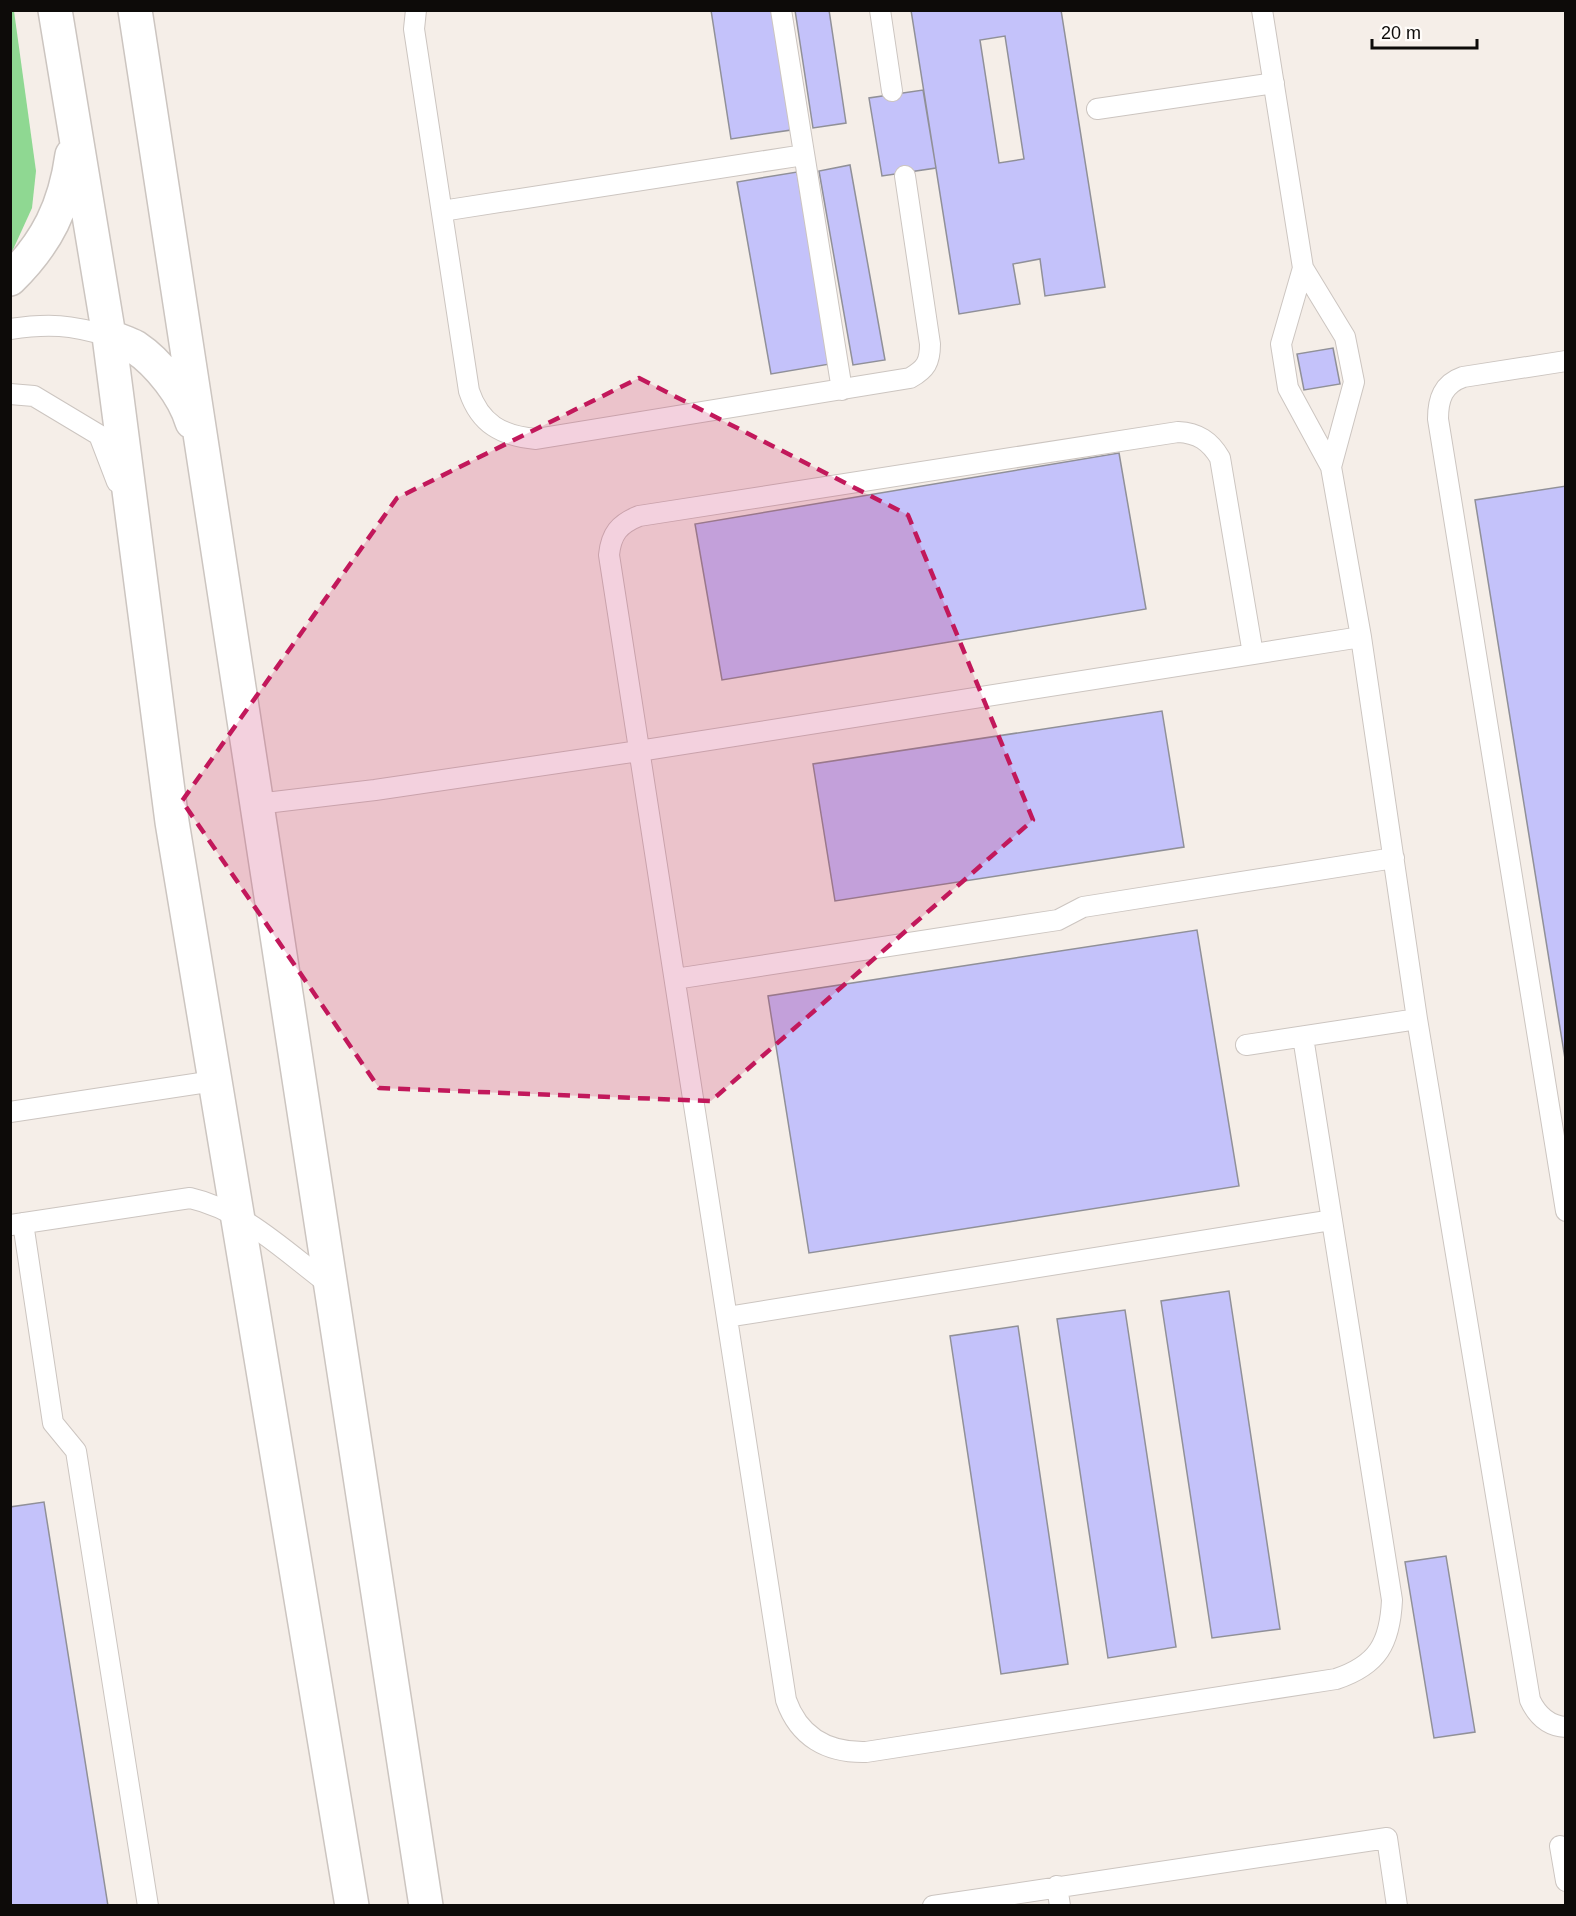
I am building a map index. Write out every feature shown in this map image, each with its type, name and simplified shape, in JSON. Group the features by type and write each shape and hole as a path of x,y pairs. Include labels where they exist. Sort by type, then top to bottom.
{"street":[{"path":"55,10 109,336 172,822 352,1905"},
{"path":"135,10 209,478 426,1905"},
{"path":"10,279 40,245 68,189 76,130"},
{"path":"109,336 135,348 174,387 190,414 209,478"}],"lane":[{"path":"416,10 414,30 469,391 474,406 485,422 500,432 536,438 842,390 910,378 924,370 930,358 905,176"},
{"path":"781,10 842,390"},
{"path":"880,10 892,91"},
{"path":"1262,10 1303,268 1345,337 1354,382 1331,467"},
{"path":"1097,109 1274,83"},
{"path":"442,211 804,155"},
{"path":"1303,268 1281,344 1288,388 1331,467 1361,637 1417,1019 1530,1700 1535,1711 1544,1719 1557,1726 1566,1726"},
{"path":"10,329 46,324 78,327 109,336"},
{"path":"1566,362 1463,377 1452,381 1443,392 1438,405 1438,419 1566,1211"},
{"path":"10,394 34,396 99,435 131,515"},
{"path":"1253,654 1220,458 1213,446 1191,433 1178,432 639,516 627,521 616,531 609,555 786,1700 792,1718 808,1734 825,1746 846,1753 866,1752 1336,1679 1356,1672 1372,1661 1384,1644 1391,1622 1392,1600 1303,1037"},
{"path":"257,804 340,795 639,751 1361,637"},
{"path":"675,979 1058,920 1083,907 1394,858"},
{"path":"1246,1045 1417,1019"},
{"path":"10,1112 214,1081"},
{"path":"148,1905 76,1451 53,1423 17,1224 190,1198 213,1203 236,1214 330,1285"},
{"path":"727,1317 1332,1220"},
{"path":"933,1905 1059,1896 1387,1838 1397,1905"},
{"path":"1560,1846 1566,1881"}],"highlighted area":[{"path":"639,378 908,515 1033,820 711,1101 379,1088 182,801 397,498"}],"green space":[{"path":"10,11 14,11 36,171 32,208 11,254"}],"building":[{"path":"711,10 772,10 791,130 731,139"},
{"path":"795,10 829,10 846,123 813,128"},
{"path":"911,10 1061,10 1105,287 1045,296 1040,259 1013,264 1020,304 959,314","holes":["1005,36 1024,159 999,163 980,40"]},
{"path":"923,90 936,168 882,176 869,98"},
{"path":"850,165 885,360 853,365 819,171"},
{"path":"797,172 830,364 771,374 737,182"},
{"path":"1333,348 1340,384 1304,390 1297,354"},
{"path":"1119,453 1146,609 722,680 695,524"},
{"path":"1566,486 1566,1065 1475,500"},
{"path":"1162,711 1184,847 835,901 813,764"},
{"path":"1197,930 1239,1186 809,1253 768,996"},
{"path":"1229,1291 1280,1629 1212,1638 1161,1301"},
{"path":"1125,1310 1176,1647 1108,1658 1057,1319"},
{"path":"1018,1326 1068,1664 1001,1674 950,1336"},
{"path":"44,1502 108,1906 10,1906 10,1507"},
{"path":"1446,1556 1475,1732 1434,1738 1405,1562"}]}
